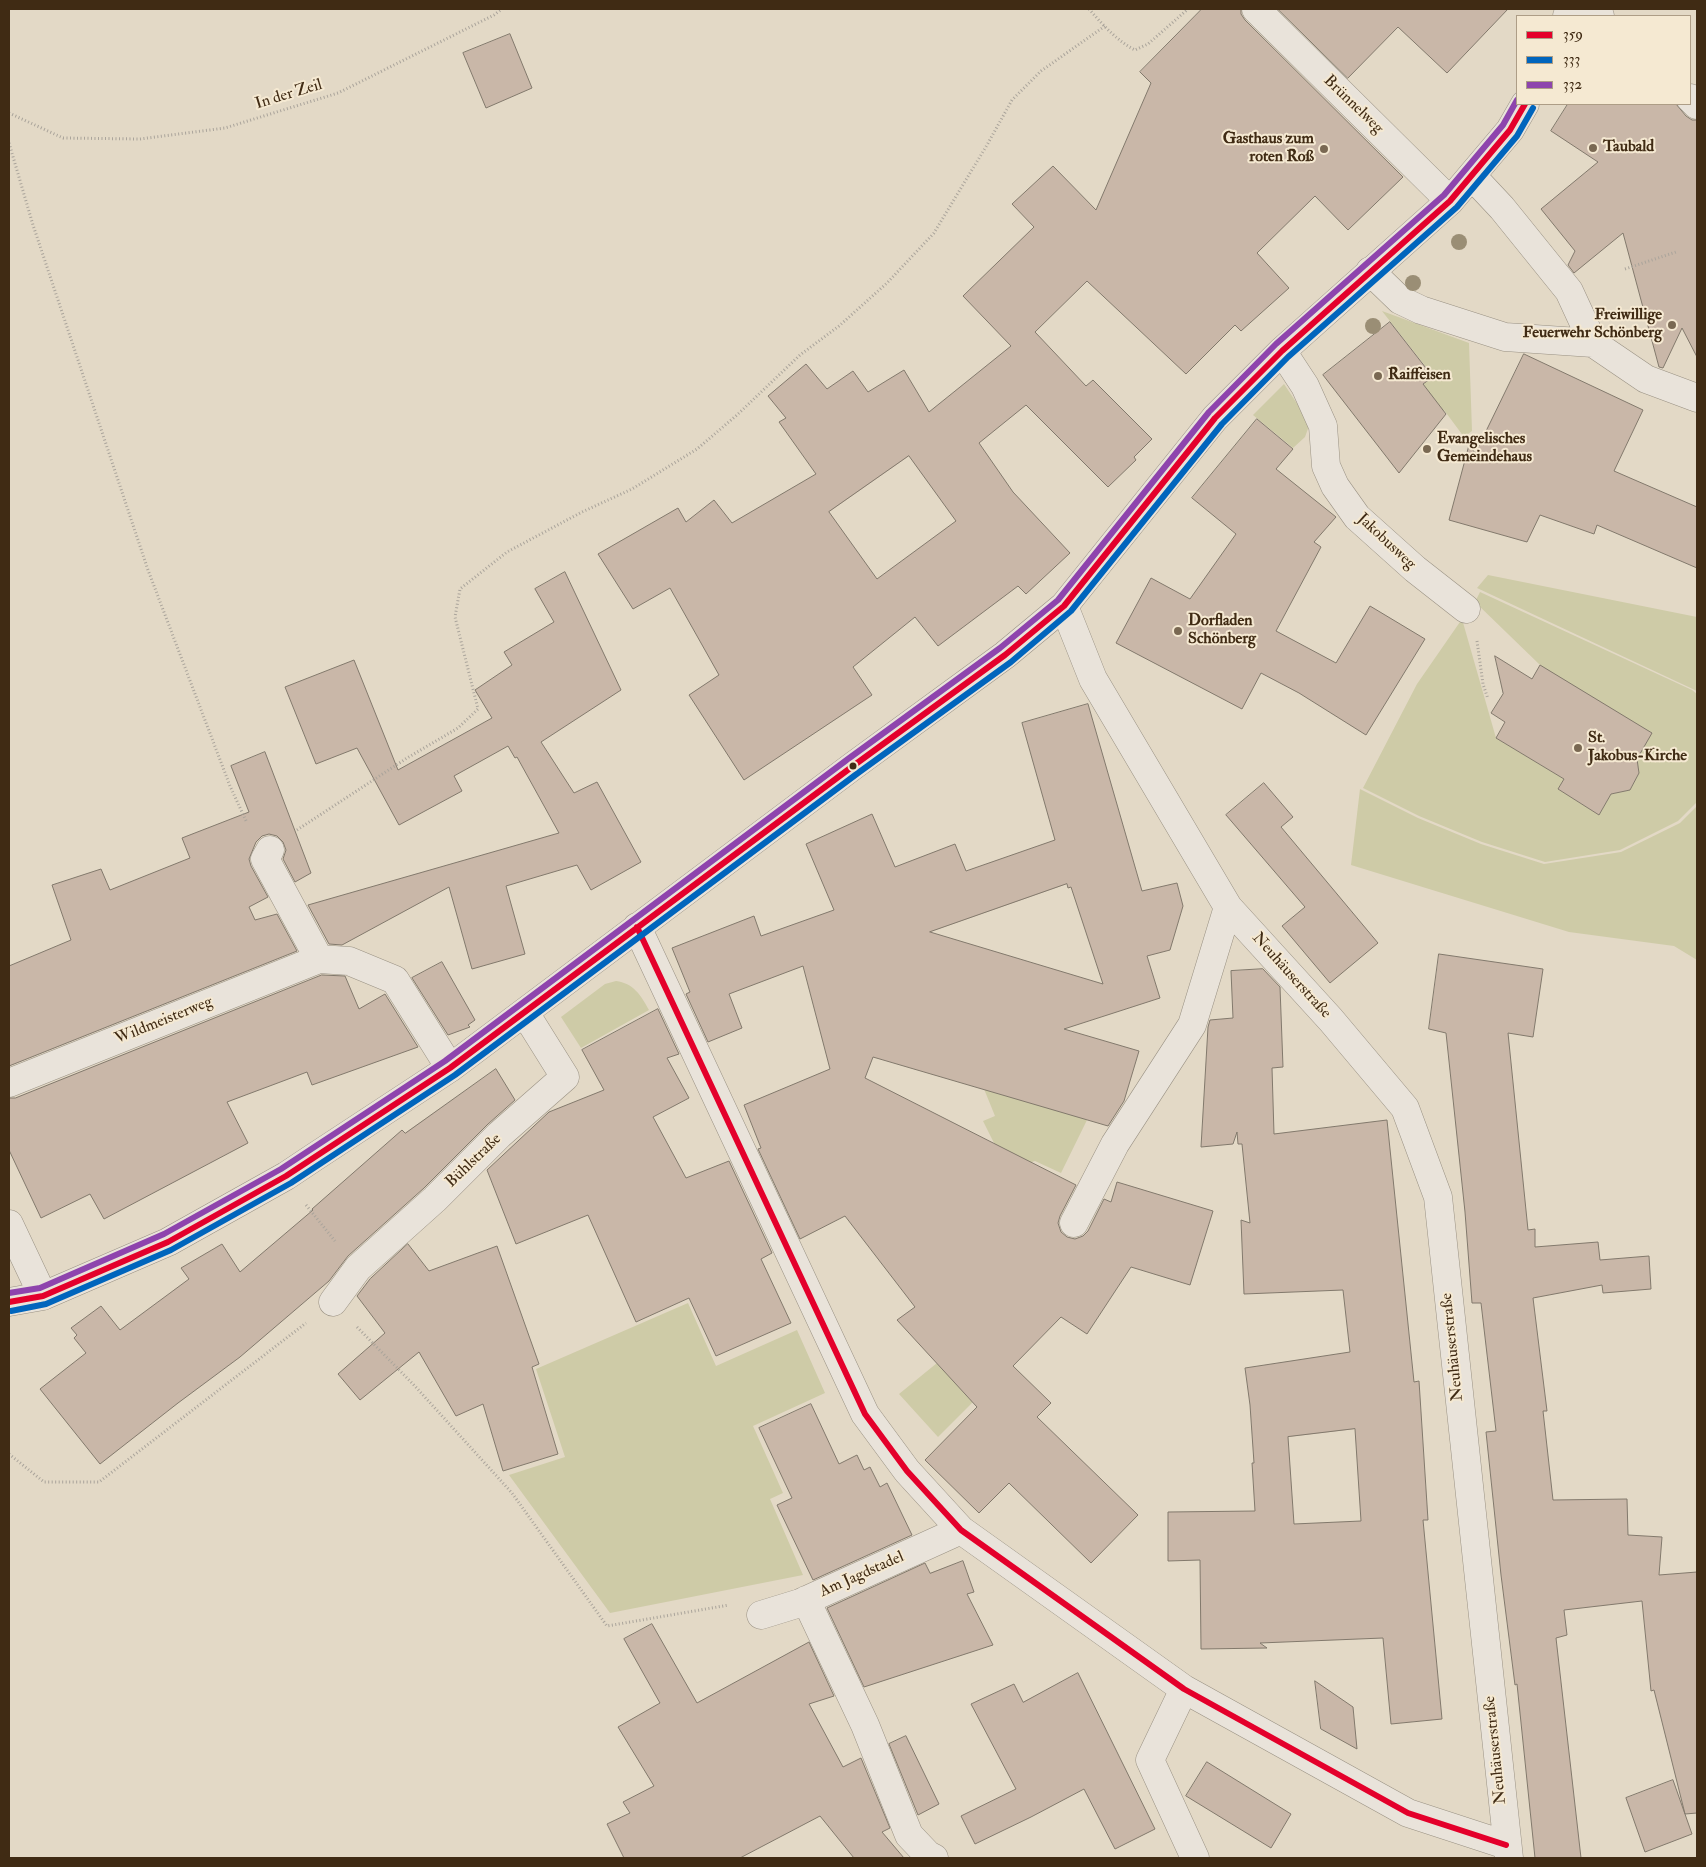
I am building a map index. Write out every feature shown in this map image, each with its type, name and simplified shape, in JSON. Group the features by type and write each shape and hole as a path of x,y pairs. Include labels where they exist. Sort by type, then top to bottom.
{"street":[{"name":"Brünnelweg","path":"1256,9 1450,201"},
{"path":"9,1302 43,1296 168,1242 286,1176 450,1068 1005,655 1064,606 1215,418 1282,351 1450,201 1510,130 1524,105"},
{"path":"1472,176 1502,208 1569,291 1592,344"},
{"path":"1370,271 1400,300 1421,310 1505,337 1592,344 1646,379 1697,398"},
{"name":"Jakobusweg","path":"1282,351 1305,386 1323,426 1326,466 1332,479 1357,517 1415,569 1466,608"},
{"name":"Neuhäuserstraße","path":"1064,606 1093,679 1228,907 1331,1020 1405,1108 1438,1197 1507,1852"},
{"path":"267,854 318,959"},
{"path":"1074,1223 1115,1144 1192,1025 1228,907"},
{"path":"637,927 865,1414 907,1471 961,1530 1184,1689 1408,1813 1507,1852"},
{"name":"Wildmeisterweg","path":"9,1083 318,959 349,961 395,980 450,1068"},
{"name":"Bühlstraße","path":"333,1302 358,1268 435,1199 499,1135 565,1077 525,1013"},
{"path":"9,1224 43,1296"},
{"name":"Am Jagdstadel","path":"761,1615 806,1600 961,1530"},
{"path":"806,1600 864,1724 909,1835 928,1855 934,1858"},
{"path":"1184,1689 1150,1760 1195,1858"}],"path":[{"name":"In der Zeil","path":"9,112 63,138 140,139 225,128 338,93 494,15 502,9"},
{"path":"1089,9 1105,26 1135,50 1148,44 1188,9"},
{"path":"9,143 36,234 148,570 230,786 267,854 328,809 458,728 478,709 456,617 460,589 507,552 582,512 632,489 697,449 737,415 800,355 839,326 887,283 934,233 1012,100 1040,71 1105,26"},
{"path":"1625,269 1676,252"},
{"path":"1466,608 1475,627 1483,684 1488,699"},
{"path":"286,1176 298,1195 358,1268"},
{"path":"9,1454 44,1482 99,1482 333,1302 413,1384 512,1493 607,1626 738,1604 761,1615"}],"shaded area":[{"path":"1382,311 1469,343 1472,431 1464,437 1444,410 1441,412 1420,387 1433,376"},
{"path":"1284,384 1310,423 1305,437 1293,448 1253,415"},
{"path":"1488,575 1697,617 1697,691 1477,588"},
{"path":"1480,592 1697,694 1697,802 1678,821 1620,850 1545,862 1482,842 1419,816 1363,788 1417,684 1462,619 1496,738 1564,779 1558,789 1599,815 1611,794 1630,790 1639,773 1637,759 1475,602"},
{"path":"1360,789 1418,818 1481,844 1544,864 1621,852 1680,823 1697,806 1697,960 1674,946 1569,932 1351,865"},
{"path":"616,981 632,987 643,999 649,1010 581,1048 561,1017 605,984"},
{"path":"956,1020 1087,1120 1061,1173 1035,1161 1016,1167 997,1149 983,1121 995,1116"},
{"path":"688,1303 716,1366 797,1330 825,1393 753,1426 783,1493 770,1499 803,1575 610,1613 509,1475 565,1457 536,1369"},
{"path":"937,1363 973,1402 938,1437 899,1394"}],"building":[{"path":"1202,9 1241,9 1241,14 1245,20 1403,177 1348,230 1315,196 1257,253 1289,288 1241,331 1235,325 1186,374 1087,281 1035,332 1086,386 1093,380 1152,439 1134,457 1136,460 1108,487 1026,405 979,443 1013,492 1070,553 1026,594 1018,586 938,646 915,617 853,667 872,695 744,780 689,695 719,675 670,588 633,609 598,554 678,508 686,522 714,500 732,523 816,474 779,422 786,418 768,396 806,364 827,389 853,371 868,392 904,370 929,412 1011,346 963,296 1034,227 1012,204 1053,166 1096,210 1151,83 1140,72","holes":["909,456 956,521 877,579 829,512"]},
{"path":"1278,9 1508,9 1447,73 1398,27 1348,78"},
{"path":"510,34 532,88 486,108 463,53"},
{"path":"1567,105 1677,105 1686,116 1692,120 1697,120 1697,357 1682,328 1663,368 1659,367 1623,233 1574,273 1568,265 1575,251 1541,209 1598,162 1551,131"},
{"name":"Raiffeisen","path":"1390,322 1433,377 1423,384 1446,414 1399,473 1323,375"},
{"path":"1524,354 1643,410 1614,471 1697,507 1697,568 1597,525 1594,534 1540,515 1527,542 1449,520 1469,445 1475,453"},
{"path":"1257,419 1293,449 1276,469 1336,517 1314,542 1321,547 1276,631 1336,663 1370,606 1425,639 1366,735 1299,693 1261,673 1242,709 1116,643 1151,578 1190,599 1236,534 1192,498"},
{"path":"565,572 621,690 541,742 574,793 597,782 641,862 591,890 577,865 506,886 525,954 472,969 449,887 342,945 329,944 308,905 559,833 517,757 515,758 508,746 454,776 462,791 399,825 357,748 316,764 285,687 354,660 398,770 492,718 475,690 512,665 504,652 554,622 535,589"},
{"name":"St. Jakobus-Kirche","path":"1495,656 1532,679 1540,665 1652,733 1637,759 1639,773 1630,790 1611,794 1599,815 1558,789 1564,779 1496,738 1505,722 1491,713 1503,694"},
{"path":"1088,704 1142,891 1177,883 1183,906 1170,950 1147,956 1160,998 1064,1029 1139,1051 1124,1101 1108,1126 873,1057 865,1078 1076,1185 1058,1223 1061,1232 1067,1237 1075,1239 1083,1236 1088,1231 1104,1199 1111,1202 1117,1182 1213,1211 1190,1285 1131,1267 1087,1334 1061,1317 1013,1366 1051,1403 1037,1417 1138,1515 1091,1563 1009,1483 979,1513 925,1460 977,1407 897,1320 915,1307 845,1216 800,1239 758,1149 761,1148 744,1105 830,1069 803,966 729,994 742,1028 708,1042 686,994 690,992 672,948 754,916 761,936 834,910 806,844 872,814 895,867 955,844 966,871 1055,840 1022,723","holes":["1067,884 1068,888 1071,887 1103,984 930,932"]},
{"path":"265,752 311,873 295,882 283,859 286,850 283,842 277,836 269,834 262,836 256,842 249,859 268,897 249,907 255,920 277,914 297,951 9,1066 9,966 71,940 52,885 101,869 110,890 190,858 182,838 249,812 231,766"},
{"path":"1264,783 1293,817 1281,827 1378,943 1330,983 1282,926 1305,907 1226,815"},
{"path":"1439,954 1543,969 1533,1037 1508,1033 1528,1230 1535,1229 1535,1247 1598,1242 1600,1260 1649,1256 1651,1289 1603,1293 1602,1285 1533,1298 1547,1411 1543,1411 1553,1500 1627,1499 1628,1535 1662,1537 1659,1575 1697,1572 1697,1813 1685,1814 1654,1690 1651,1691 1642,1601 1564,1610 1567,1635 1556,1638 1581,1858 1535,1858 1517,1684 1515,1685 1501,1575 1486,1432 1496,1431 1481,1303 1472,1303 1465,1212 1446,1033 1429,1029"},
{"path":"442,962 475,1020 468,1025 470,1027 448,1035 412,978"},
{"path":"1263,969 1280,987 1283,1067 1272,1068 1274,1134 1387,1120 1414,1382 1419,1381 1428,1520 1423,1520 1442,1719 1391,1724 1383,1638 1260,1643 1267,1648 1201,1649 1200,1560 1168,1561 1168,1512 1255,1511 1250,1405 1245,1368 1350,1352 1343,1290 1244,1294 1241,1220 1250,1223 1242,1144 1238,1144 1237,1132 1233,1144 1201,1147 1208,1027 1210,1020 1233,1018 1231,971","holes":["1355,1429 1361,1521 1294,1524 1288,1437"]},
{"path":"322,975 345,976 359,1009 385,994 418,1047 312,1085 307,1072 227,1102 248,1143 104,1219 90,1194 41,1218 9,1150 9,1098 15,1098"},
{"path":"658,1009 679,1054 667,1058 689,1098 653,1117 686,1178 729,1161 772,1253 761,1259 791,1323 716,1356 689,1298 636,1322 588,1215 516,1244 487,1170 549,1112 604,1090 582,1050"},
{"path":"496,1069 515,1100 488,1124 424,1188 348,1256 329,1281 240,1357 100,1464 40,1389 86,1353 74,1338 77,1335 71,1328 101,1306 120,1330 189,1279 181,1268 222,1244 240,1272 402,1130 405,1133"},
{"path":"408,1244 429,1271 497,1246 539,1364 532,1367 558,1454 503,1471 483,1404 456,1416 419,1352 360,1400 338,1374 385,1333 357,1296 370,1279"},
{"path":"811,1404 839,1464 857,1455 864,1470 870,1467 880,1487 887,1483 912,1535 813,1580 777,1505 792,1498 759,1428"},
{"path":"963,1561 974,1592 967,1594 993,1645 864,1687 827,1608 925,1563 930,1573"},
{"path":"652,1624 697,1703 809,1642 834,1696 809,1704 843,1767 861,1758 890,1828 882,1832 904,1858 854,1858 820,1816 740,1858 624,1858 607,1824 630,1813 623,1802 654,1786 618,1727 660,1703 624,1639"},
{"path":"1078,1673 1155,1829 1115,1849 1084,1789 975,1844 961,1816 1016,1789 971,1704 1014,1684 1023,1702"},
{"path":"1315,1681 1353,1707 1357,1749 1321,1729"},
{"path":"906,1736 939,1804 918,1815 889,1744"},
{"path":"1207,1762 1291,1814 1271,1848 1186,1796"},
{"path":"1673,1780 1692,1834 1645,1852 1626,1798"}],"transit line":[{"name":"332","path":"9,1293 40,1288 164,1234 281,1169 445,1061 848,759 1000,648 1058,600 1209,412 1276,344 1444,195 1503,125 1516,102"},
{"name":"359","path":"9,1302 43,1296 168,1242 286,1176 450,1068 853,766 1005,655 1064,606 1215,418 1282,351 1450,201 1510,130 1524,105"},
{"name":"333","path":"11,1311 46,1304 171,1250 291,1183 455,1075 858,773 1011,662 1071,611 1222,424 1288,357 1457,207 1517,136 1533,108"},
{"name":"359","path":"637,927 865,1414 907,1471 961,1530 1184,1689 1408,1813 1506,1845"}],"place":[{"name":"Taubald","path":"1593,148"},
{"name":"Gasthaus zum roten Roß","path":"1324,149"},
{"name":"Freiwillige Feuerwehr Schönberg","path":"1672,325"},
{"name":"Raiffeisen","path":"1378,376"},
{"name":"Evangelisches Gemeindehaus","path":"1427,449"},
{"name":"Dorfladen Schönberg","path":"1178,631"},
{"name":"St. Jakobus-Kirche","path":"1578,748"}]}
